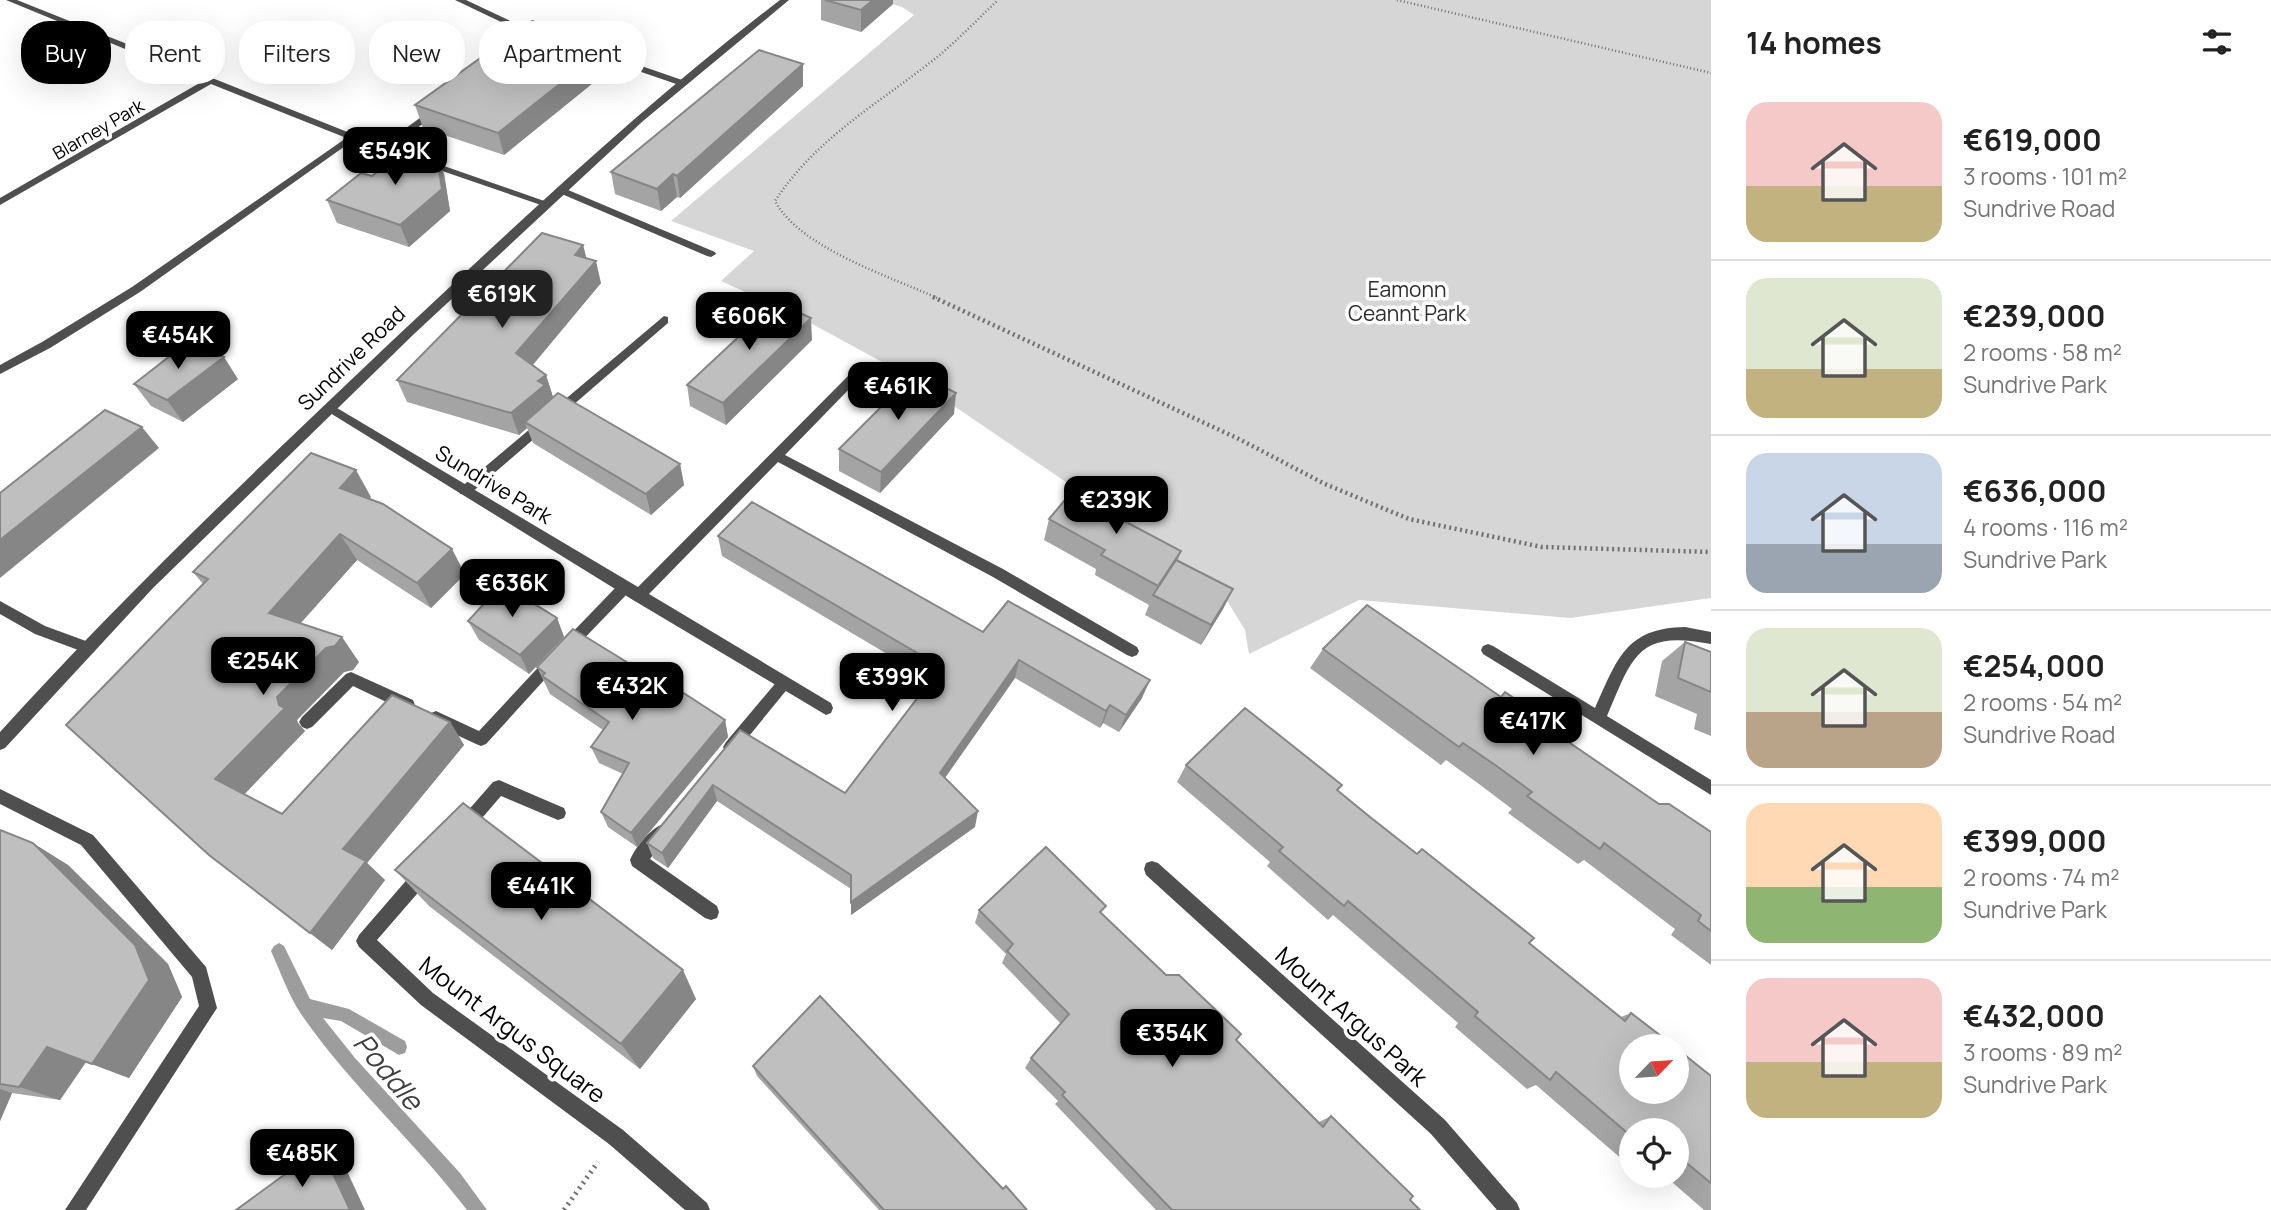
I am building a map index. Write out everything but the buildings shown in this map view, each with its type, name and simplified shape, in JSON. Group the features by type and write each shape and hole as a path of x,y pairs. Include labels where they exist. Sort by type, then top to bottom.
{"street":[{"path":"10,0 125,46"},
{"path":"459,0 506,21"},
{"name":"Sundrive Road","path":"0,743 89,648 328,408 545,203 681,83 785,0"},
{"path":"646,71 681,83"},
{"name":"Blarney Park","path":"0,202 204,84"},
{"path":"221,84 384,148 545,203"},
{"path":"384,148 439,108"},
{"path":"0,370 41,349 133,290 352,136"},
{"path":"561,190 711,254"},
{"path":"465,491 664,320"},
{"path":"638,596 852,379"},
{"name":"Sundrive Park","path":"328,408 826,708"},
{"path":"776,456 998,573 1132,651"},
{"path":"307,722 351,678 481,739 624,588"},
{"path":"0,607 40,630 89,648"},
{"path":"1598,719 1632,648 1646,638 1676,633 1711,638"},
{"path":"1488,650 1711,788"},
{"path":"724,756 784,683"},
{"path":"454,838 499,787 558,813"},
{"path":"0,796 87,840 200,973 208,1008 75,1210"},
{"path":"672,819 638,860 711,912"},
{"name":"Mount Argus Square","path":"436,859 365,941 427,999 616,1137"},
{"name":"Mount Argus Park","path":"1152,869 1438,1127 1510,1210"},
{"path":"616,1137 700,1210"}],"path":[{"path":"998,0 934,60 816,148 786,181 775,201 784,218 822,245 1239,439 1325,484 1409,519 1542,547 1711,552"},
{"path":"1397,0 1711,73"},
{"path":"564,1210 616,1137"}],"green space":[{"name":"Eamonn Ceannt Park","path":"879,0 1711,0 1711,598 1570,618 1359,600 1249,654 1245,630 1226,599 1063,480 917,381 792,313 721,281 754,251 671,221 914,15 902,7"}],"waterway":[{"name":"Poddle","path":"279,951 305,1006"},
{"path":"305,1006 344,1014 399,1047"},
{"name":"Poddle","path":"305,1006 349,1064 454,1179 478,1210"}]}
